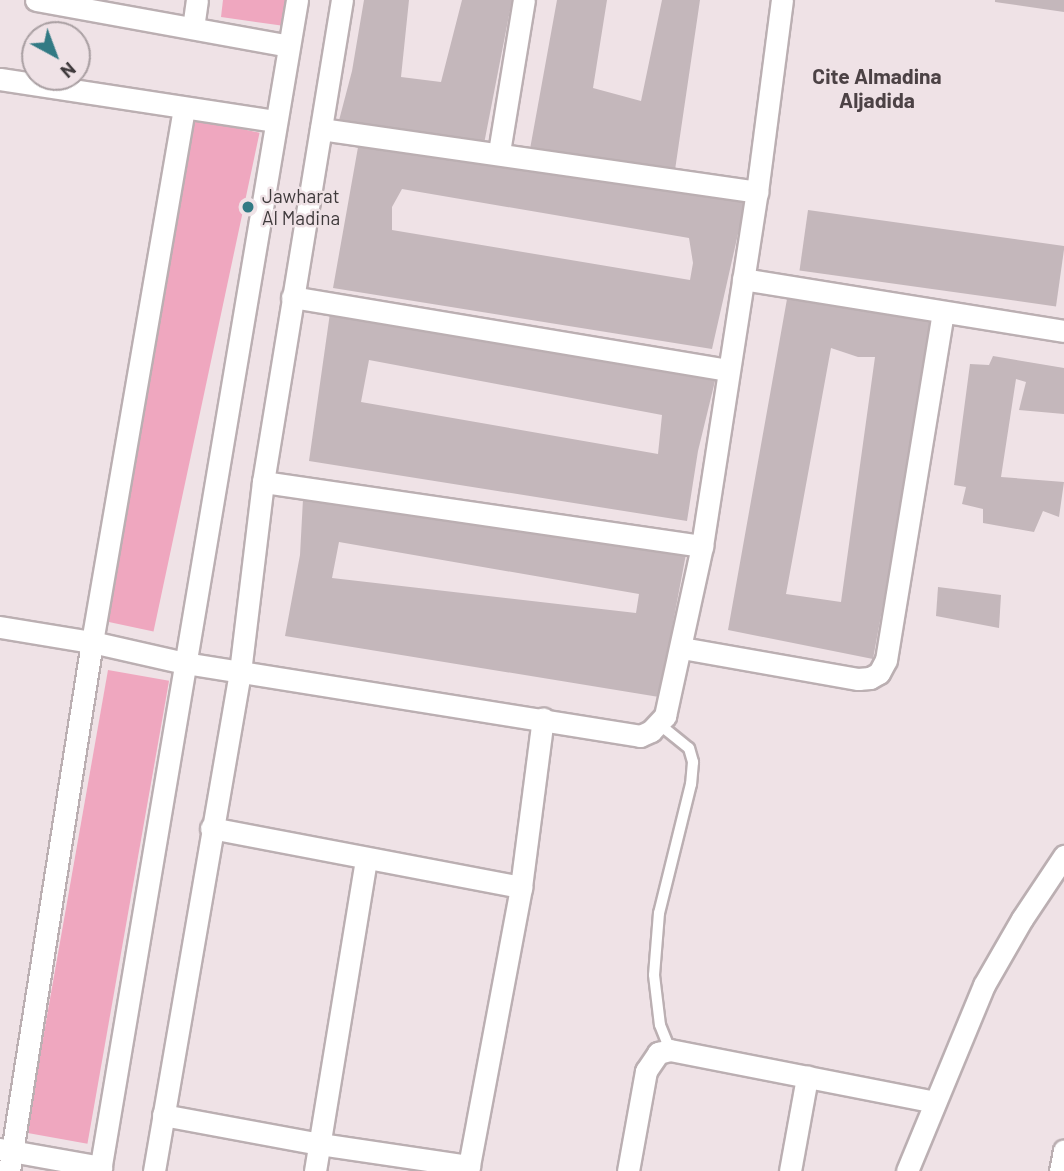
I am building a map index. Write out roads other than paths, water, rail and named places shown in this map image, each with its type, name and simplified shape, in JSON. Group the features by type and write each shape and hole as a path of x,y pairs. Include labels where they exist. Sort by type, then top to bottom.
{"street":[{"path":"36,0 289,46"},
{"path":"193,28 197,0"},
{"path":"184,108 7,1157 101,1169 296,0"},
{"path":"154,1171 240,671 263,482 342,0"},
{"path":"499,152 524,0"},
{"path":"0,626 92,642 185,663 542,718 640,736 659,724 666,716 702,546 727,370 757,192 782,0"},
{"path":"0,79 276,121"},
{"path":"321,129 499,152 757,192"},
{"path":"743,279 1064,331"},
{"path":"292,297 727,370"},
{"path":"682,648 858,679 870,678 878,673 886,660 943,313"},
{"path":"263,482 702,546"},
{"path":"163,1115 469,1168 521,887 542,718"},
{"path":"211,828 521,887"},
{"path":"907,1171 984,985 1022,919 1064,856"},
{"path":"315,1171 366,858"},
{"path":"628,1171 646,1071 658,1053 670,1050 934,1102"},
{"path":"790,1171 807,1077"},
{"path":"1060,1171 1064,1150"}],"lane":[{"path":"659,724 689,748 693,762 691,784 659,913 654,975 660,1025 670,1050"}],"place":[{"name":"Jawharat Al Madina","path":"248,207"}],"district":[{"name":"Cite Almadina Aljadida","path":"877,88"}]}
